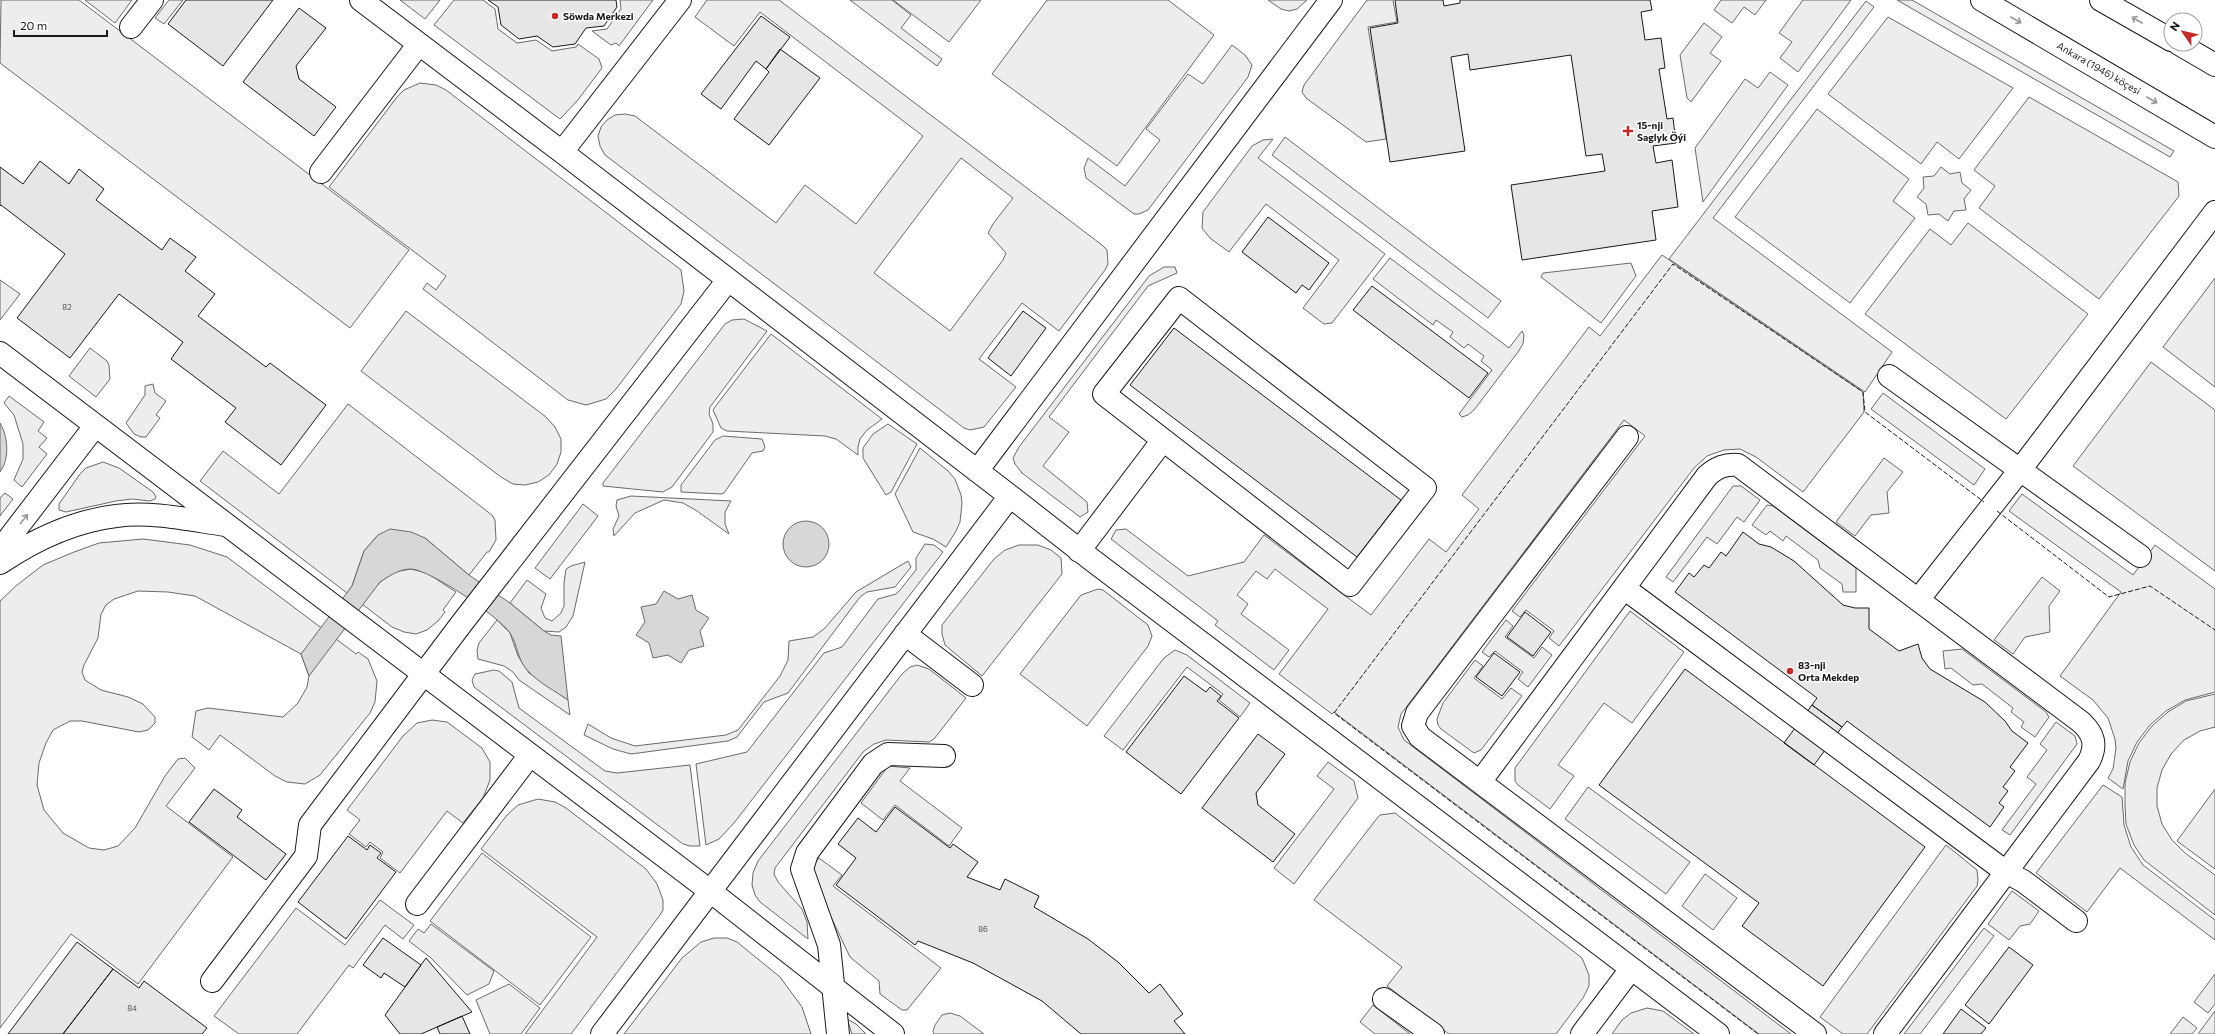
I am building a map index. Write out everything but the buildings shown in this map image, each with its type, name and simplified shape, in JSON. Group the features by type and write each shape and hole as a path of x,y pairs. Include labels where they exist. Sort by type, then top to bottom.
{"street":[{"path":"131,28 152,0"},
{"path":"361,0 562,152 1080,550 1718,1034"},
{"path":"562,152 680,0"},
{"path":"977,471 1331,0"},
{"name":"Ankara (1946) köçesi","path":"1982,0 2215,137"},
{"path":"2101,0 2163,35"},
{"path":"321,172 419,44"},
{"path":"2192,52 2215,65"},
{"path":"1918,600 2020,470 2215,212"},
{"path":"212,981 306,856 310,825 462,623 728,280"},
{"path":"1179,298 1425,488 1350,585 1163,440 1104,394 1179,298"},
{"path":"0,353 710,892 893,1034"},
{"path":"1889,376 2140,556"},
{"path":"0,550 96,426"},
{"path":"1628,436 1417,713 1413,726 1420,737 1815,1034"},
{"path":"1080,550 1163,440"},
{"path":"1480,782 1707,476 1716,468 1729,464 1738,465 1743,468 2081,722 2092,734 2094,742 2093,752 2088,761 1885,1034"},
{"path":"602,1034 1010,496"},
{"path":"0,563 21,549 51,535 87,521 117,516 174,518 227,526"},
{"path":"1624,588 2006,872 2023,881 2076,921"},
{"path":"905,634 972,685"},
{"path":"838,1034 829,945 802,869 806,853 873,764 888,754 944,756"},
{"path":"417,904 530,755"},
{"path":"1582,1034 1631,969"},
{"path":"1384,999 1433,1034"}],"shaded area":[{"path":"1,0 79,0 409,250 350,328 0,63"},
{"path":"85,0 132,0 115,23"},
{"path":"169,0 183,0 164,24 155,18"},
{"path":"400,0 440,0 425,19"},
{"path":"454,0 483,0 495,9 498,29 517,43 536,40 552,51 576,47 578,44 599,59 602,68 577,101 560,119 434,25"},
{"path":"620,0 653,0 619,46 616,43 611,45 592,31 607,29 621,9"},
{"path":"707,0 779,0 1107,250 1108,264 1105,270 1059,331 1022,303 979,359 1016,387 984,427 970,430 964,428 605,155 600,146 598,136 601,127 607,120 615,115 625,114 635,116 776,223 805,185 856,224 923,136 760,12 734,46 695,17","holes":["961,158 1013,198 988,233 1006,253 1003,260 950,331 874,273"]},
{"path":"850,0 892,0 911,15 901,28 942,59 937,66"},
{"path":"893,0 981,0 949,42"},
{"path":"1047,0 1168,0 1214,35 1117,166 992,74"},
{"path":"1268,0 1307,0 1297,9 1289,11 1281,9"},
{"path":"1367,0 1393,0 1397,22 1368,27 1386,139 1366,142 1306,98 1302,92 1304,85"},
{"path":"1721,0 1766,0 1755,15 1744,7 1732,23 1714,10"},
{"path":"1803,0 1851,0 1798,72 1780,58 1792,42 1779,33"},
{"path":"1897,0 1912,0 2174,151 2170,157"},
{"path":"1866,1 1874,7 1713,218 1892,352 1865,392 1669,259"},
{"path":"1888,17 2013,88 1959,159 1937,142 1921,164 1828,94"},
{"path":"1704,23 1722,37 1710,53 1721,61 1691,102 1687,98 1680,55"},
{"path":"1232,45 1245,55 1252,65 1248,77 1148,210 1139,214 1134,214 1086,178 1084,168 1088,158 1125,186 1160,140 1146,129 1188,74 1203,84"},
{"path":"1770,72 1788,85 1703,202 1695,148 1745,79 1758,88"},
{"path":"420,83 436,85 446,90 681,270 684,291 681,304 616,389 606,399 586,405 568,400 423,289 427,283 436,290 446,276 329,187 397,97 404,90"},
{"path":"2029,97 2178,182 2179,196 2099,299 1979,208 1995,186 1974,170"},
{"path":"1817,109 1909,179 1893,201 1915,218 1850,303 1735,217"},
{"path":"1285,137 1501,301 1488,318 1272,155"},
{"path":"1273,139 1258,158 1385,254 1332,323 1324,324 1303,308 1339,260 1266,204 1229,252 1210,238 1202,228 1203,212 1252,146 1263,140"},
{"path":"1941,167 1950,174 1960,172 1962,183 1971,190 1964,199 1966,210 1954,211 1948,221 1939,214 1928,215 1926,204 1917,197 1924,188 1923,177 1934,176"},
{"path":"1968,223 2088,314 2006,419 1865,314 1930,229 1951,245"},
{"path":"1662,255 1863,392 1864,412 1803,492 1756,457 1740,449 1724,450 1707,456 1694,468 1559,646 1549,638 1554,631 1526,610 1520,617 1512,611 1645,436 1624,420 1401,714 1398,727 1404,740 1791,1034 1759,1034 1334,712 1332,714 1279,674 1328,609 1275,569 1267,579 1256,571 1237,595 1248,604 1241,614 1289,650 1274,670 1215,625 1218,621 1111,539 1116,530 1126,529 1188,576 1244,562 1264,535 1371,615 1429,539 1446,552 1479,509 1462,495 1589,327 1600,336"},
{"path":"1390,258 1509,348 1522,331 1524,335 1523,344 1518,352 1474,410 1468,415 1462,417 1459,414 1492,370 1481,361 1484,356 1468,344 1464,348 1450,337 1453,332 1436,320 1433,325 1373,279"},
{"path":"1631,263 1636,276 1601,323 1541,277 1543,273"},
{"path":"1164,267 1175,267 1177,273 1148,286 1049,417 1069,432 1043,466 1087,502 1088,512 1080,517 1022,473 1015,464 1013,458 1019,447 1149,276"},
{"path":"2215,278 2215,387 2163,347"},
{"path":"0,280 20,294 0,320"},
{"path":"406,311 546,417 555,427 561,439 561,452 557,464 549,475 538,482 525,485 513,484 501,477 361,371"},
{"path":"744,319 767,331 710,407 709,414 713,424 713,432 672,487 663,492 603,486 603,483 725,324 732,320"},
{"path":"771,334 882,419 867,430 860,439 858,455 836,439 825,436 727,431 721,428 713,410"},
{"path":"90,348 107,361 109,365 110,379 96,397 69,376"},
{"path":"2151,362 2215,410 2215,571 2073,466"},
{"path":"153,384 155,393 166,401 156,415 160,418 146,437 141,437 134,434 126,423 145,395 145,386"},
{"path":"1883,393 1985,469 1974,485 1871,409"},
{"path":"9,396 44,422 38,431 47,438 39,447 47,454 22,487 14,480 23,459 23,444 14,415 4,403"},
{"path":"348,404 492,515 495,520 496,540 489,552 487,552 469,575 425,538 378,535 364,551 352,586 347,593 200,481 223,451 279,494"},
{"path":"0,423 5,434 7,454 0,472"},
{"path":"888,424 917,444 891,492 886,495 863,458 863,448 873,434"},
{"path":"723,436 762,439 765,447 763,451 752,453 724,493 681,492 681,485 715,440"},
{"path":"920,448 948,471 955,479 961,495 962,503 960,522 946,547 933,539 913,532 895,494"},
{"path":"1884,458 1903,472 1887,492 1889,513 1871,515 1855,536 1836,522"},
{"path":"103,462 119,468 153,492 156,497 155,499 150,501 132,499 116,501 66,512 59,510 59,504 80,474 86,468"},
{"path":"1733,486 1741,486 1760,500 1744,522 1737,517 1717,544 1707,537 1673,582 1666,577"},
{"path":"5,493 13,499 0,516 0,498"},
{"path":"2022,494 2133,575 2155,545 2215,589 2215,692 2185,700 2166,711 2150,725 2137,742 2128,761 2123,789 2108,778 2113,769 2116,748 2115,739 2108,718 2093,700 2060,676 2121,592 2009,511"},
{"path":"631,496 731,501 725,512 725,524 729,534 683,503 664,500 635,513 614,536 613,529 619,516 616,506 617,500"},
{"path":"583,504 598,516 550,579 535,568"},
{"path":"1767,505 1773,506 1856,568 1856,592 1843,592 1842,584 1820,568 1818,560 1786,536 1783,541 1770,531 1766,535 1752,525"},
{"path":"811,521 815,522 825,531 828,535 828,553 819,563 811,567 801,567 793,563 784,553 783,539 787,531 797,522"},
{"path":"390,529 411,532 425,538 469,575 510,603 544,631 551,635 561,636 568,700 542,683 524,667 513,638 503,625 464,595 448,585 421,571 411,569 398,572 380,582 309,676 301,654 352,586 364,551 378,535"},
{"path":"143,539 190,545 227,557 356,654 358,652 368,659 377,681 375,702 370,713 320,775 305,784 287,782 275,776 220,735 209,750 192,737 196,711 208,708 283,717 298,703 307,687 309,676 301,654 195,596 168,592 138,591 114,599 106,605 101,614 98,638 82,672 85,680 101,690 128,697 143,704 155,717 155,723 148,730 139,732 82,721 70,721 53,730 46,743 39,763 37,785 44,810 63,833 89,848 104,850 118,846 135,828 165,776 178,759 185,758 195,768 166,806 233,857 138,984 71,934 0,1028 0,601 17,585 43,565 99,543"},
{"path":"925,544 934,545 943,552 734,823 719,839 706,845 696,764 747,752 824,653 842,647 878,599 896,594 900,590 916,570 916,558"},
{"path":"1019,545 1038,545 1051,550 1061,558 1062,574 982,676 945,645 942,634 942,625 994,559 1005,550"},
{"path":"908,561 911,567 895,587 867,592 860,597 788,693 764,702 737,737 728,741 631,754 613,749 584,735 588,724 611,738 635,746 726,735 738,730 780,676 788,660 789,641 813,637 824,629 856,592"},
{"path":"585,562 573,616 566,627 559,632 544,631 510,603 527,580 546,594 541,608 545,618 552,621 561,613 564,606 564,583 566,569"},
{"path":"411,569 427,573 456,592 443,610 445,612 438,621 427,630 416,634 404,632 392,627 362,604 380,582 395,572"},
{"path":"2042,577 2060,591 2049,606 2050,632 2025,637 2013,654 1994,640"},
{"path":"1098,589 1103,590 1148,625 1152,636 1148,646 1087,726 1020,674 1081,595"},
{"path":"664,591 678,599 692,595 696,610 709,618 700,631 704,646 689,650 681,663 668,655 653,658 649,643 636,635 645,622 641,607 656,604"},
{"path":"1630,611 1684,652 1632,723 1604,703 1558,765 1574,776 1550,809 1518,785 1515,781 1515,768"},
{"path":"497,620 510,633 518,656 529,673 568,700 570,715 519,680 513,672 504,666 478,659 477,650 479,643"},
{"path":"1506,620 1513,626 1505,637 1534,658 1542,647 1552,655 1528,687 1518,679 1523,672 1495,651 1489,657 1482,652"},
{"path":"1962,649 2046,712 2049,717 2035,737 2021,727 2024,722 2011,712 2013,708 1982,684 1973,685 1951,668 1945,669 1943,651"},
{"path":"1175,650 1187,655 1250,703 1240,717 1219,700 1223,694 1187,667 1123,750 1104,736 1164,658"},
{"path":"1475,660 1483,666 1474,678 1502,699 1511,688 1522,696 1481,750 1474,753 1441,729 1438,725 1437,719 1443,703"},
{"path":"917,665 929,669 966,698 934,739 929,742 886,740 874,744 863,752 775,868 774,874 778,882 802,909 807,922 808,939 760,902 755,895 752,885 753,873 758,861 902,674 910,667"},
{"path":"494,670 499,671 512,682 519,708 605,771 617,773 690,765 700,846 683,844 474,687 472,680 475,674"},
{"path":"2215,694 2215,727 2200,731 2184,740 2171,754 2162,770 2157,788 2157,806 2162,824 2172,840 2185,853 2215,875 2215,915 2144,860 2134,845 2126,824 2125,783 2130,762 2139,743 2152,726 2168,712 2186,701"},
{"path":"432,720 447,722 482,748 490,762 490,780 483,798 463,823 447,811 400,873 380,858 383,852 370,842 366,847 349,834 360,820 347,810 403,736 417,723"},
{"path":"2056,722 2075,736 2077,744 2010,835 2002,830 2036,784 2027,777 2047,750 2040,744"},
{"path":"1328,762 1354,781 1358,798 1294,884 1274,868 1334,789 1317,776"},
{"path":"888,766 910,768 900,781 962,828 949,846 895,805 883,820 861,803"},
{"path":"2103,785 2122,797 2124,825 2131,847 2143,865 2215,920 2215,940 2120,868 2087,912 2036,873"},
{"path":"1588,787 1690,862 1666,894 1565,819"},
{"path":"2215,789 2215,869 2177,841"},
{"path":"538,799 555,802 566,808 646,869 657,884 663,900 663,910 660,915 571,1034 525,1034 597,937 481,849 507,815 518,805"},
{"path":"1395,813 1582,958 1589,975 1589,986 1583,998 1556,1034 1449,1034 1387,986 1402,967 1314,900 1378,817 1380,815"},
{"path":"1946,845 1977,870 1977,886 1867,1034 1843,1034 1820,1017"},
{"path":"482,853 591,937 540,1005 430,921"},
{"path":"819,858 842,875 833,886 941,968 907,1010 902,1010 880,994 879,981 850,957 811,875 811,868"},
{"path":"1705,874 1737,898 1713,930 1682,906"},
{"path":"2012,891 2039,911 2030,924 2020,926 2009,940 1988,924"},
{"path":"380,900 414,925 403,939 385,925 353,968 349,965 297,1034 239,1034 214,1016 296,908 345,945"},
{"path":"431,924 494,971 489,984 467,995 431,958 409,941 418,929 424,933"},
{"path":"1984,928 1994,936 1920,1034 1904,1034"},
{"path":"714,938 727,938 737,942 780,977 802,1007 811,1034 624,1034 682,958 701,942"},
{"path":"2215,974 2215,1004 2208,1013 2194,1002"},
{"path":"509,984 540,1008 521,1034 490,1034 476,1000"},
{"path":"1373,1005 1410,1034 1375,1034 1360,1022"},
{"path":"1647,1008 1663,1011 1694,1034 1612,1034 1622,1020 1631,1013"},
{"path":"2215,1011 2215,1034 2198,1034"},
{"path":"950,1013 960,1016 984,1034 934,1034 933,1031 935,1025 942,1015"},
{"path":"2183,1017 2197,1028 2192,1034 2170,1034"},
{"path":"847,1019 856,1024 866,1034 852,1034"}],"fence":[{"path":"1758,1034 1334,713 1673,264 1863,392 1865,412 1984,502"},
{"path":"1997,511 2109,597 2150,586 2215,630"}],"place":[{"name":"Söwda Merkezi","path":"555,16"},
{"name":"15-nji Saglyk Öýi","path":"1628,131"},
{"name":"83-nji Orta Mekdep","path":"1790,671"}]}
